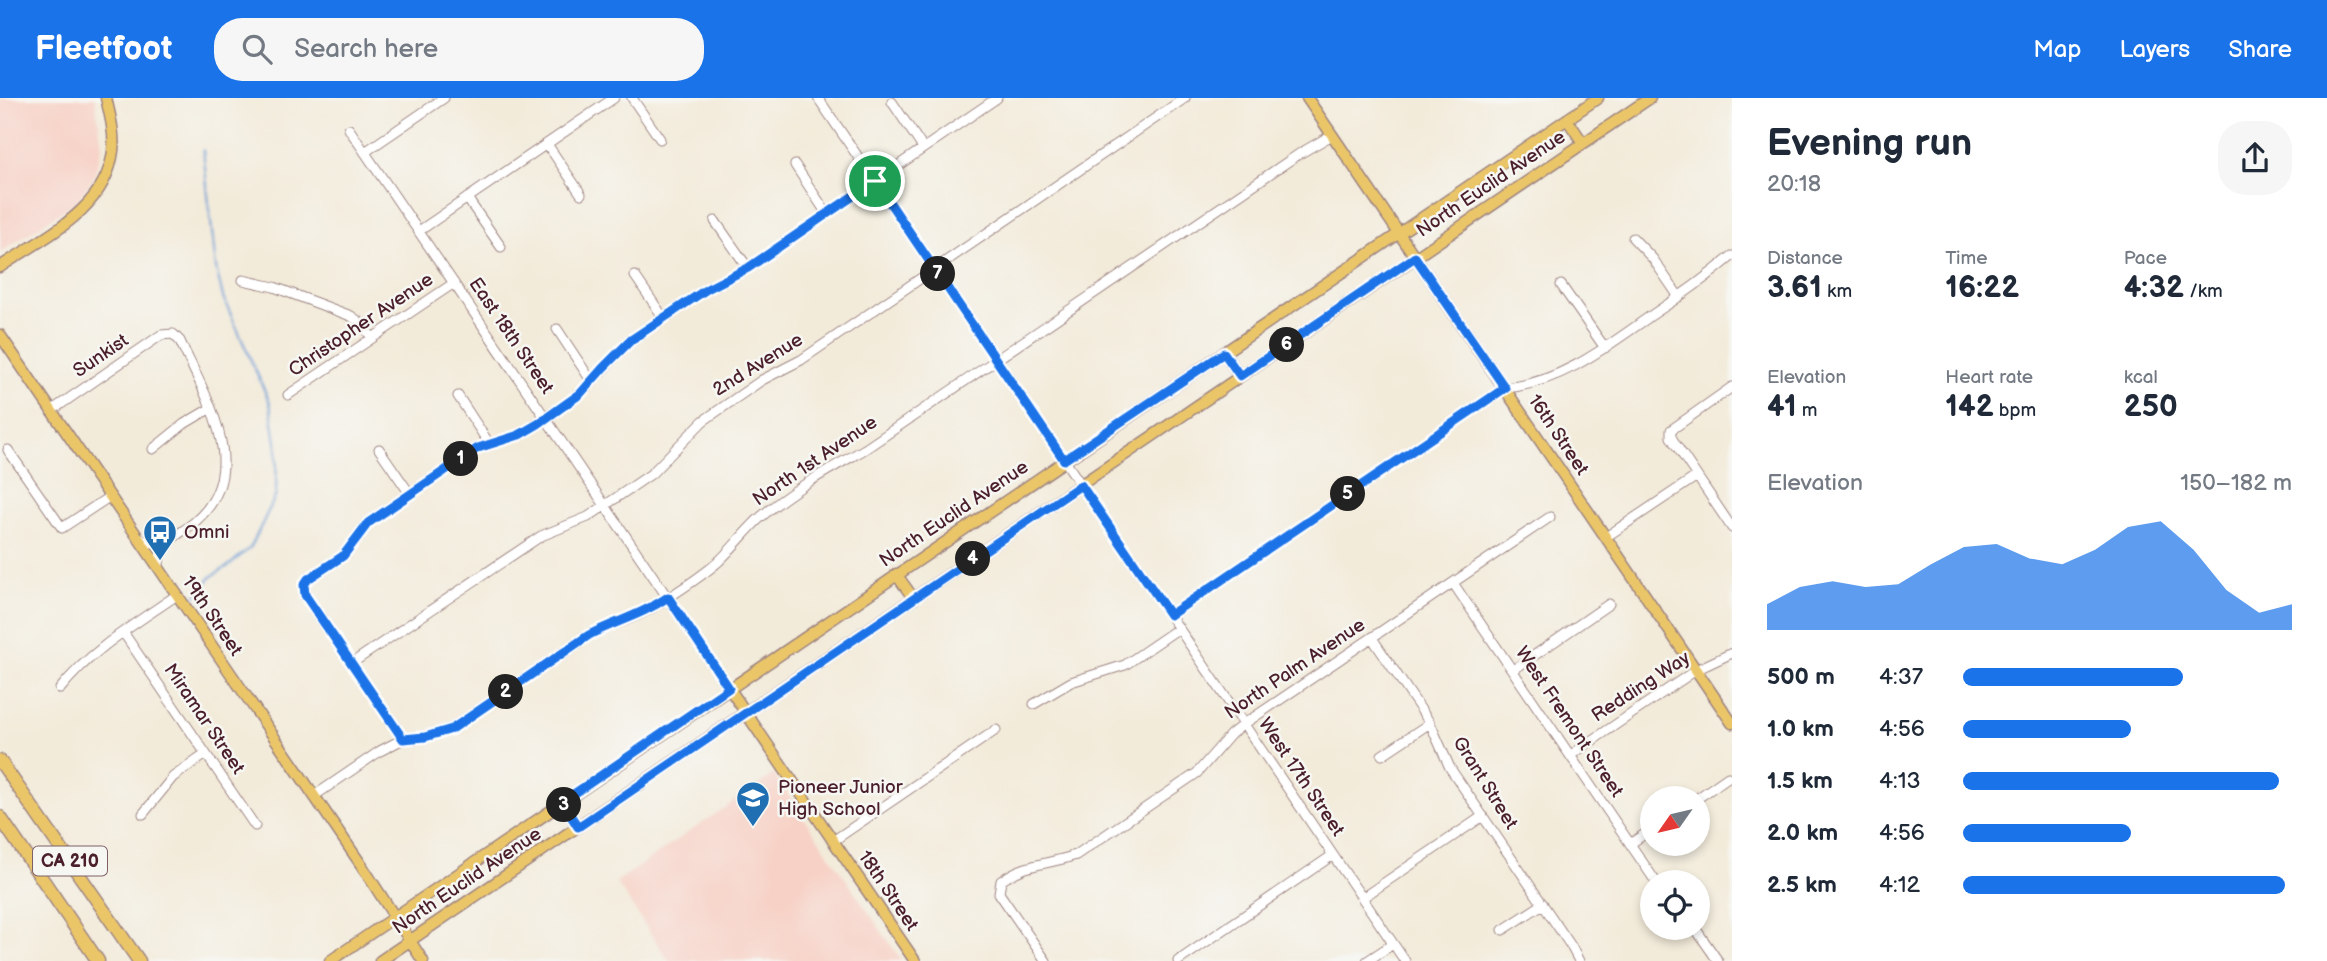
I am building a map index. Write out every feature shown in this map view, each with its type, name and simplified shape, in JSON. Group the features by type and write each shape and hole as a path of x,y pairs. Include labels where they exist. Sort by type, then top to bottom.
{"highway":[{"name":"CA 210","path":"0,761 139,961"},
{"name":"CA 210","path":"0,817 98,961"}],"main road":[{"path":"0,267 66,222 94,199 108,172 113,151 106,98"},
{"name":"16th Street","path":"1307,98 1732,723"},
{"name":"North Euclid Avenue","path":"330,961 1598,98"},
{"name":"North Euclid Avenue","path":"380,961 1650,98"},
{"path":"1567,119 1583,143"},
{"name":"19th Street","path":"0,335 423,961"},
{"path":"1224,353 1240,376"},
{"path":"896,575 914,599"},
{"name":"East 18th Street","path":"729,688 738,701"},
{"name":"18th Street","path":"738,701 915,961"},
{"path":"562,802 578,827"}],"street":[{"path":"365,152 444,98"},
{"path":"419,231 614,98"},
{"path":"632,98 660,139"},
{"name":"West 17th Street","path":"818,98 1405,961"},
{"path":"403,739 305,595 304,585 308,579 343,556 368,523 410,494 478,448 519,435 580,394 631,340 663,317 707,289 748,268 997,98"},
{"name":"2nd Avenue","path":"352,663 541,536 588,517 605,506 651,474 703,421 762,380 802,360 1185,98"},
{"path":"892,102 923,148"},
{"name":"East 18th Street","path":"349,129 729,688"},
{"name":"North 1st Avenue","path":"314,796 380,751 403,739 425,737 452,729 589,635 640,615 668,597 715,564 761,517 826,470 865,449 1299,154 1332,135"},
{"path":"547,144 581,194"},
{"path":"794,165 827,214"},
{"path":"467,198 501,247"},
{"path":"715,221 748,268"},
{"path":"1633,238 1653,258 1679,297"},
{"path":"1170,615 1505,388 1519,387 1589,359 1679,297 1732,256"},
{"path":"635,276 663,317"},
{"path":"243,280 274,287 351,316 361,323 372,338"},
{"name":"Christopher Avenue","path":"288,395 454,283"},
{"path":"1561,285 1605,348"},
{"path":"556,329 592,382"},
{"name":"Sunkist","path":"51,411 161,335 173,334 180,341 211,408"},
{"path":"1732,387 1671,429 1671,437 1729,517 1732,528"},
{"path":"458,396 490,444"},
{"path":"153,449 184,424 211,408 223,439 221,480 204,513 166,542 160,553 159,569"},
{"path":"379,449 410,494"},
{"path":"8,450 62,528 109,496"},
{"path":"1606,537 1697,475"},
{"name":"North Palm Avenue","path":"1046,961 999,893 1001,881 1037,863 1076,855 1197,773 1231,734 1244,724 1549,517"},
{"path":"138,538 166,542"},
{"name":"West Fremont Street","path":"1453,583 1648,870"},
{"path":"60,689 88,657 177,595"},
{"path":"1513,670 1609,604"},
{"path":"1034,704 1071,682 1125,665 1179,628"},
{"name":"Miramar Street","path":"123,632 255,827"},
{"name":"Grant Street","path":"1372,638 1430,723 1450,768 1572,946 1578,961"},
{"name":"Redding Way","path":"1571,755 1696,670 1732,653"},
{"path":"1382,755 1430,723"},
{"path":"833,841 996,730"},
{"path":"144,814 173,777 206,754"},
{"path":"1710,790 1728,777"},
{"path":"1362,898 1483,816"},
{"path":"1630,844 1640,837"},
{"path":"1178,961 1333,855"},
{"path":"1503,930 1543,904"},
{"path":"1703,940 1718,961"},
{"path":"1367,961 1393,944"}],"shaded area":[{"path":"0,98 95,98 102,147 94,177 77,201 0,253"},
{"name":"Pioneer Junior High School","path":"774,774 902,961 669,961 616,882"}],"waterway":[{"path":"192,600 212,576 251,547 276,495 277,449 270,403 223,297 216,268 203,150"}],"place":[{"name":"Omni","path":"160,562"},
{"name":"Pioneer Junior High School","path":"753,828"}],"route":[{"path":"875,181 1064,460 1224,353 1240,376 1415,257 1505,388 1170,615 1081,485 578,827 562,802 729,688 668,597 640,615 589,635 452,729 425,737 403,739 305,595 304,585 308,579 343,556 368,523 478,448 519,435 538,424 580,394 631,340 707,289 748,268 875,181"}]}
